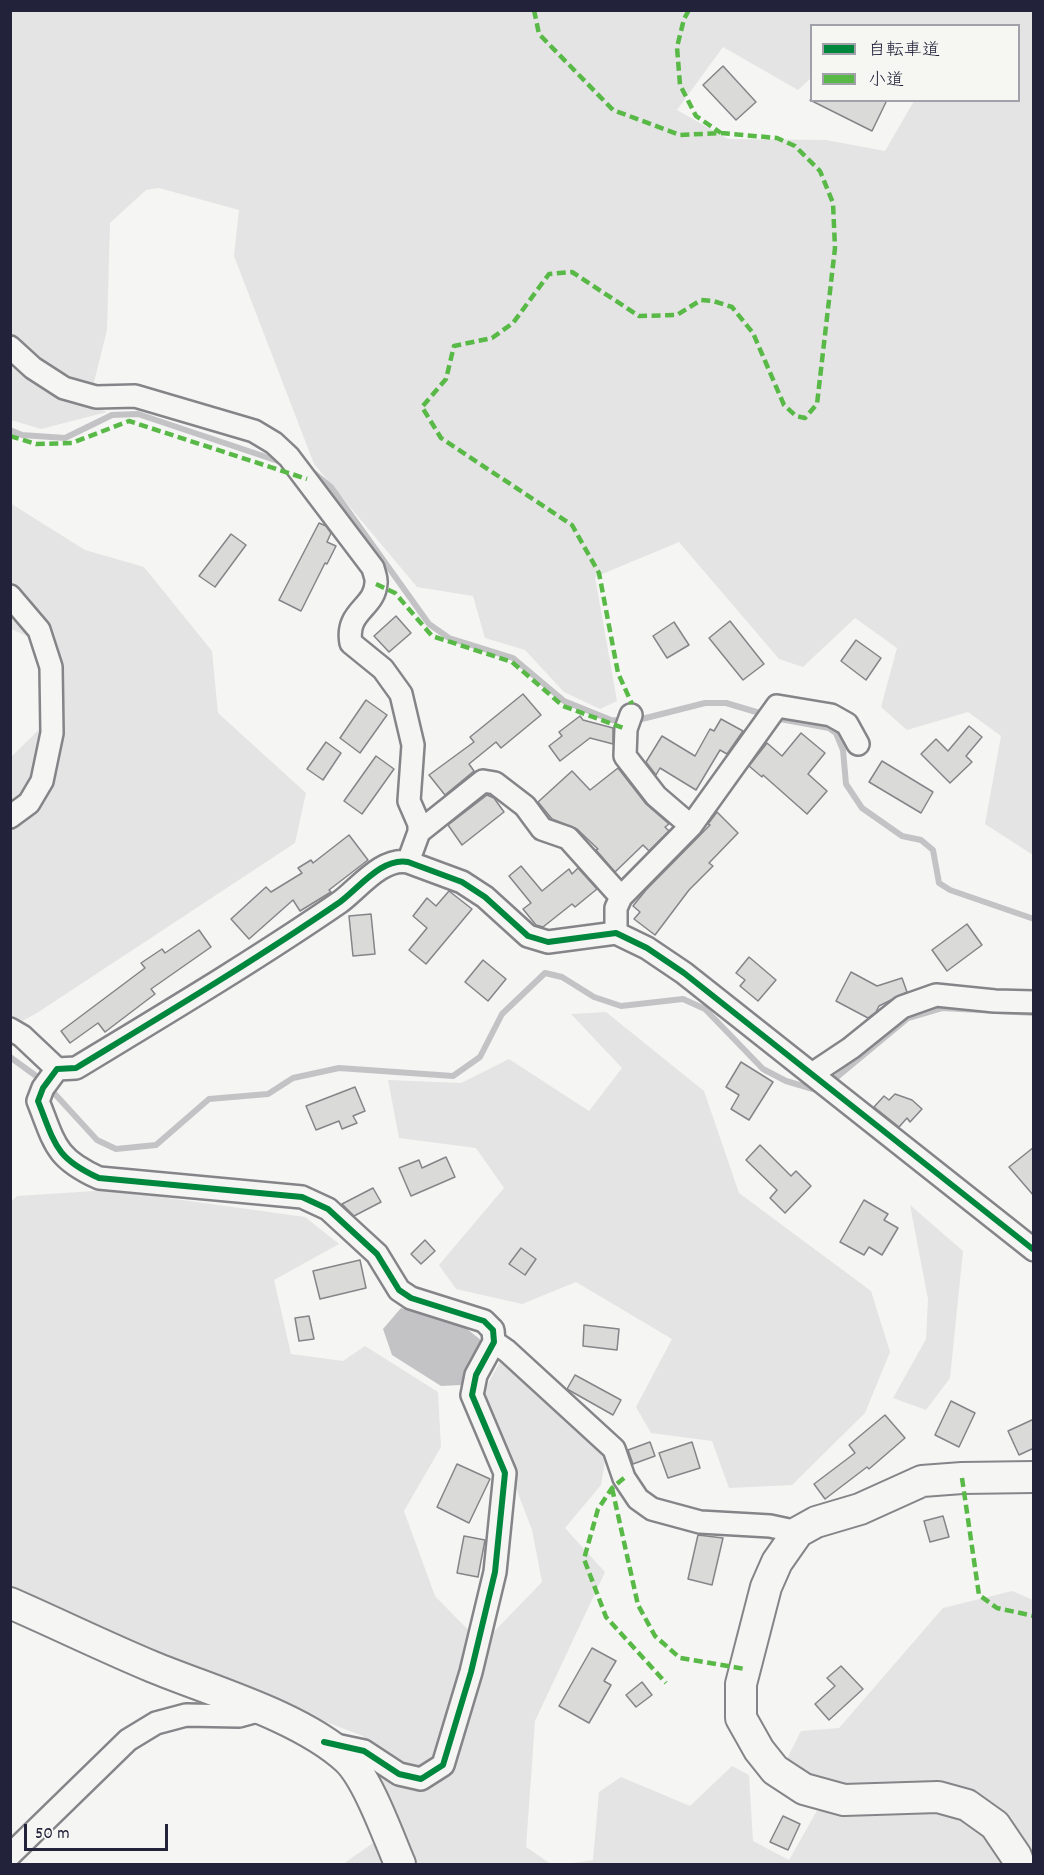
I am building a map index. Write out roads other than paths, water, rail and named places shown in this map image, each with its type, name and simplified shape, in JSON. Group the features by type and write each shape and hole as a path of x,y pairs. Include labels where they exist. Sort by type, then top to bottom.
{"street":[{"path":"10,347 33,368 64,388 96,397 135,396 254,431 274,443 307,479 373,568 376,584 370,600 353,621 349,631 351,644 383,669 401,694 413,745 409,801 419,824 419,832 408,862"},
{"path":"10,596 39,630 51,668 52,733 42,781 29,803 10,817"},
{"path":"616,933 616,908 621,897 691,826 772,714 831,716 847,724 858,744"},
{"path":"628,722 625,756 656,795 691,826"},
{"path":"419,832 483,782 495,783 525,806 542,829 568,838 621,897"},
{"path":"324,1742 364,1751 399,1774 422,1779 443,1765 471,1672 495,1572 505,1473 472,1395 476,1375 494,1342 493,1330 484,1321 411,1298 399,1290 377,1254 328,1209 302,1197 99,1178 77,1168 57,1149 38,1101 50,1078 76,1068 273,949 349,895 385,866 399,860 462,882 485,897 528,936 548,942 616,933 647,948 684,973 1034,1250"},
{"path":"812,1074 851,1048 902,1007 936,995 1034,1002"},
{"path":"10,1029 22,1036 50,1078"},
{"path":"494,1342 507,1351 614,1449 624,1478 638,1499 652,1509 700,1522 770,1526 798,1532"},
{"path":"1019,1864 995,1825 967,1805 938,1797 844,1800 804,1789 775,1770 759,1750 741,1718 741,1684 766,1587 777,1562 798,1532 816,1522 860,1509 922,1480 1034,1477"},
{"path":"10,1603 152,1666 261,1710 324,1742 348,1760 368,1789 400,1864"},
{"path":"10,1855 128,1740 156,1723 186,1715 239,1716 261,1710"}],"waterway":[{"path":"10,430 22,435 65,438 112,415 138,414 284,463"},
{"path":"308,471 331,487 429,624 449,638 513,658 564,701 611,720 624,721"},
{"path":"634,721 705,703 726,703 780,719 829,728 836,733 843,750 846,784 862,808 902,836 921,840 933,850 939,883 950,890 1034,919"},
{"path":"10,1057 43,1081 97,1140 116,1149 156,1145 209,1099 268,1094 293,1078 339,1068 453,1076 480,1057 502,1014 545,973 562,977 594,997 621,1006 683,999 705,1009 763,1069 786,1081 813,1089 837,1077 908,1018 942,1008 1034,1013"}]}
